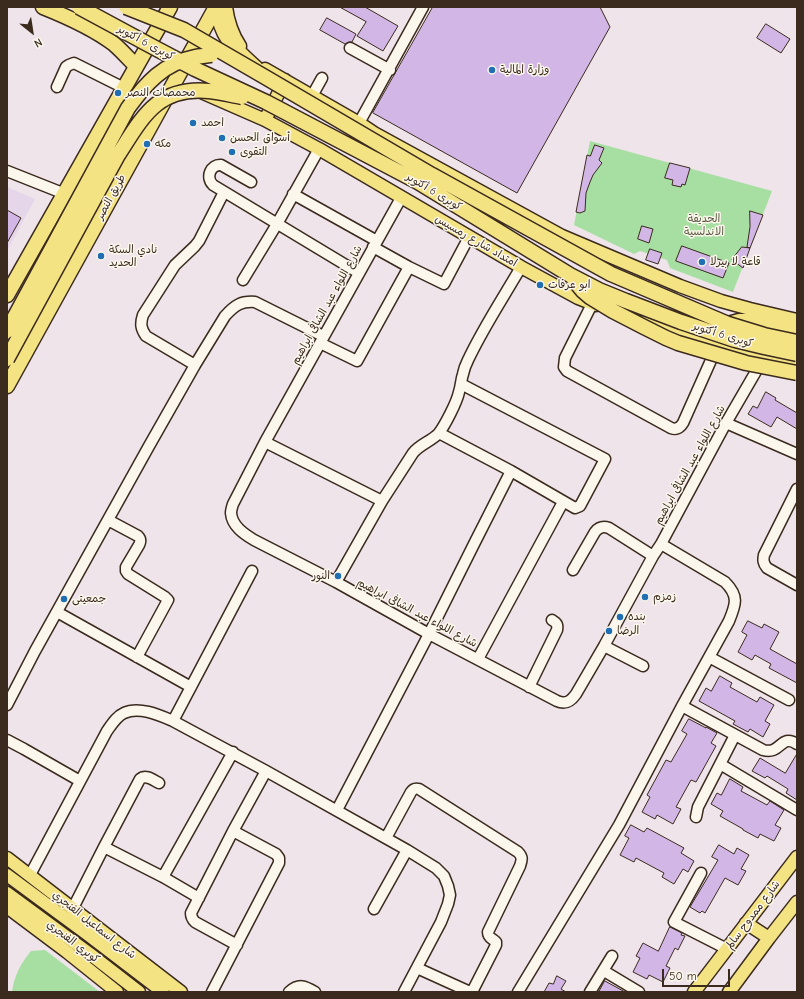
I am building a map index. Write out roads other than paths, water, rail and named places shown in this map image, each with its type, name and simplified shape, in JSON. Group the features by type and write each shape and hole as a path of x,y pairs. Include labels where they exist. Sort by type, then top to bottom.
{"highway":[{"path":"43,7 77,21 106,39 115,45 136,66"},
{"path":"64,15 73,12 79,7"},
{"name":"كوبرى 6 أكتوبر","path":"79,7 123,32 195,69 266,102 418,182 570,275 626,302 681,322 735,340 797,354"},
{"name":"كوبرى 6 أكتوبر","path":"126,7 184,30 432,175 604,270 728,324 764,335 797,342"},
{"path":"7,295 170,7"},
{"path":"216,7 222,28 228,40 236,50 265,77"},
{"name":"طريق النصر","path":"7,386 216,7"},
{"path":"7,331 128,108 138,94 163,70 178,62 195,57 211,55 229,56"},
{"path":"7,359 118,156 139,123 156,104 167,97 194,91 221,93 266,102"},
{"path":"56,209 60,223 72,232 87,232 94,228"},
{"path":"570,275 577,286 590,297 613,311 666,338 746,363 797,373"},
{"path":"7,316 18,318 24,322 29,329 31,337 30,345"},
{"path":"728,324 748,320 797,328"}],"main road":[{"path":"226,7 228,22 235,39 244,53 259,66 374,133 562,236 680,286 721,301 797,320"},
{"path":"265,120 285,80"},
{"name":"امتداد شارع رمسيس","path":"169,93 176,89 190,88 265,120 521,267 578,298 717,345 763,358 797,364"},
{"name":"شارع ممدوح سالم","path":"694,992 797,857"},
{"name":"شارع اسماعيل الفنجري","path":"7,858 181,992"},
{"name":"كوبري الفنجري","path":"7,875 163,992"},
{"name":"كوبري الفنجري","path":"7,893 139,992"},
{"path":"729,992 768,938 797,902"},
{"path":"7,907 118,992"},
{"path":"746,923 768,938"}],"street":[{"path":"359,123 390,70 423,7"},
{"path":"350,48 390,70"},
{"path":"57,87 66,67 74,64 124,88"},
{"path":"312,96 322,78"},
{"path":"243,280 319,150"},
{"path":"251,182 218,164 210,172 208,178 213,185 224,192 359,273"},
{"path":"7,172 64,194"},
{"path":"195,365 146,336 142,330 141,322 143,315 175,265 199,241 224,192"},
{"path":"293,194 409,266 444,284 469,237"},
{"name":"شارع اللواء عبد الشافى ابراهيم","path":"401,198 265,442 233,504 231,515 236,526 243,533 254,540 336,582 429,634 557,701 568,703 576,694 661,544 726,422 763,358"},
{"path":"7,706 15,688 195,365 225,316 231,309 238,304 255,302 322,339 357,361 409,266"},
{"path":"336,582 382,501 413,453 439,433 444,425 457,399 464,370 469,359 521,267"},
{"path":"592,304 566,358 564,367 567,371 670,428 678,428 683,423 717,345"},
{"path":"439,433 511,471 574,508 579,507 605,459 461,384"},
{"path":"726,422 797,454"},
{"path":"265,442 382,501"},
{"path":"337,810 429,634 511,471"},
{"path":"797,489 764,554 763,561 766,568 797,585"},
{"path":"478,659 563,502"},
{"path":"108,520 140,538 141,541 126,567 128,574 168,600 137,657"},
{"path":"573,570 595,532 598,528 602,527 609,528 653,556"},
{"path":"518,992 619,825 729,621 735,607 736,598 725,582 661,544"},
{"path":"173,721 252,571"},
{"path":"57,612 191,687"},
{"path":"529,687 557,630 556,622 552,620"},
{"path":"604,646 643,666"},
{"path":"709,657 789,700"},
{"path":"682,706 768,752 775,750 789,740 797,744"},
{"path":"30,875 114,720 124,713 135,710 147,712 173,721 233,752 408,850 436,868 444,876 450,895 448,904 441,922 404,992"},
{"path":"696,817 698,807 735,735"},
{"path":"7,740 80,781"},
{"path":"163,877 233,752"},
{"path":"720,764 797,810"},
{"path":"237,945 195,922 192,919 191,913 266,771"},
{"path":"73,908 140,779 145,777 159,783"},
{"path":"386,838 411,792 416,788 518,852 522,856 520,866 488,932 490,938 496,942 496,945 471,992 417,968"},
{"path":"212,992 279,863 279,858 276,854 233,831"},
{"path":"104,847 163,877 199,898"},
{"path":"374,909 408,850"},
{"path":"701,873 674,922 727,949"},
{"path":"590,992 604,972 612,956"},
{"path":"604,972 640,992"},
{"path":"289,992 297,986 302,986 315,992"}],"place":[{"name":"وزارة المالية","path":"492,70"},
{"name":"محمصات النصر","path":"118,93"},
{"name":"احمد","path":"193,123"},
{"name":"أسواق الحسن","path":"222,138"},
{"name":"مكه","path":"147,144"},
{"name":"التقوى","path":"232,152"},
{"name":"نادي السكة الحديد","path":"101,256"},
{"name":"قاعة لا بيرلا","path":"702,262"},
{"name":"ابو عرفات","path":"540,285"},
{"name":"النور","path":"338,576"},
{"name":"زمزم","path":"645,597"},
{"name":"جمعيتى","path":"64,599"},
{"name":"بنده","path":"620,617"},
{"name":"الرضا","path":"609,631"}],"park label":[{"name":"الحديقة الاندلسية","path":"704,225"}]}
